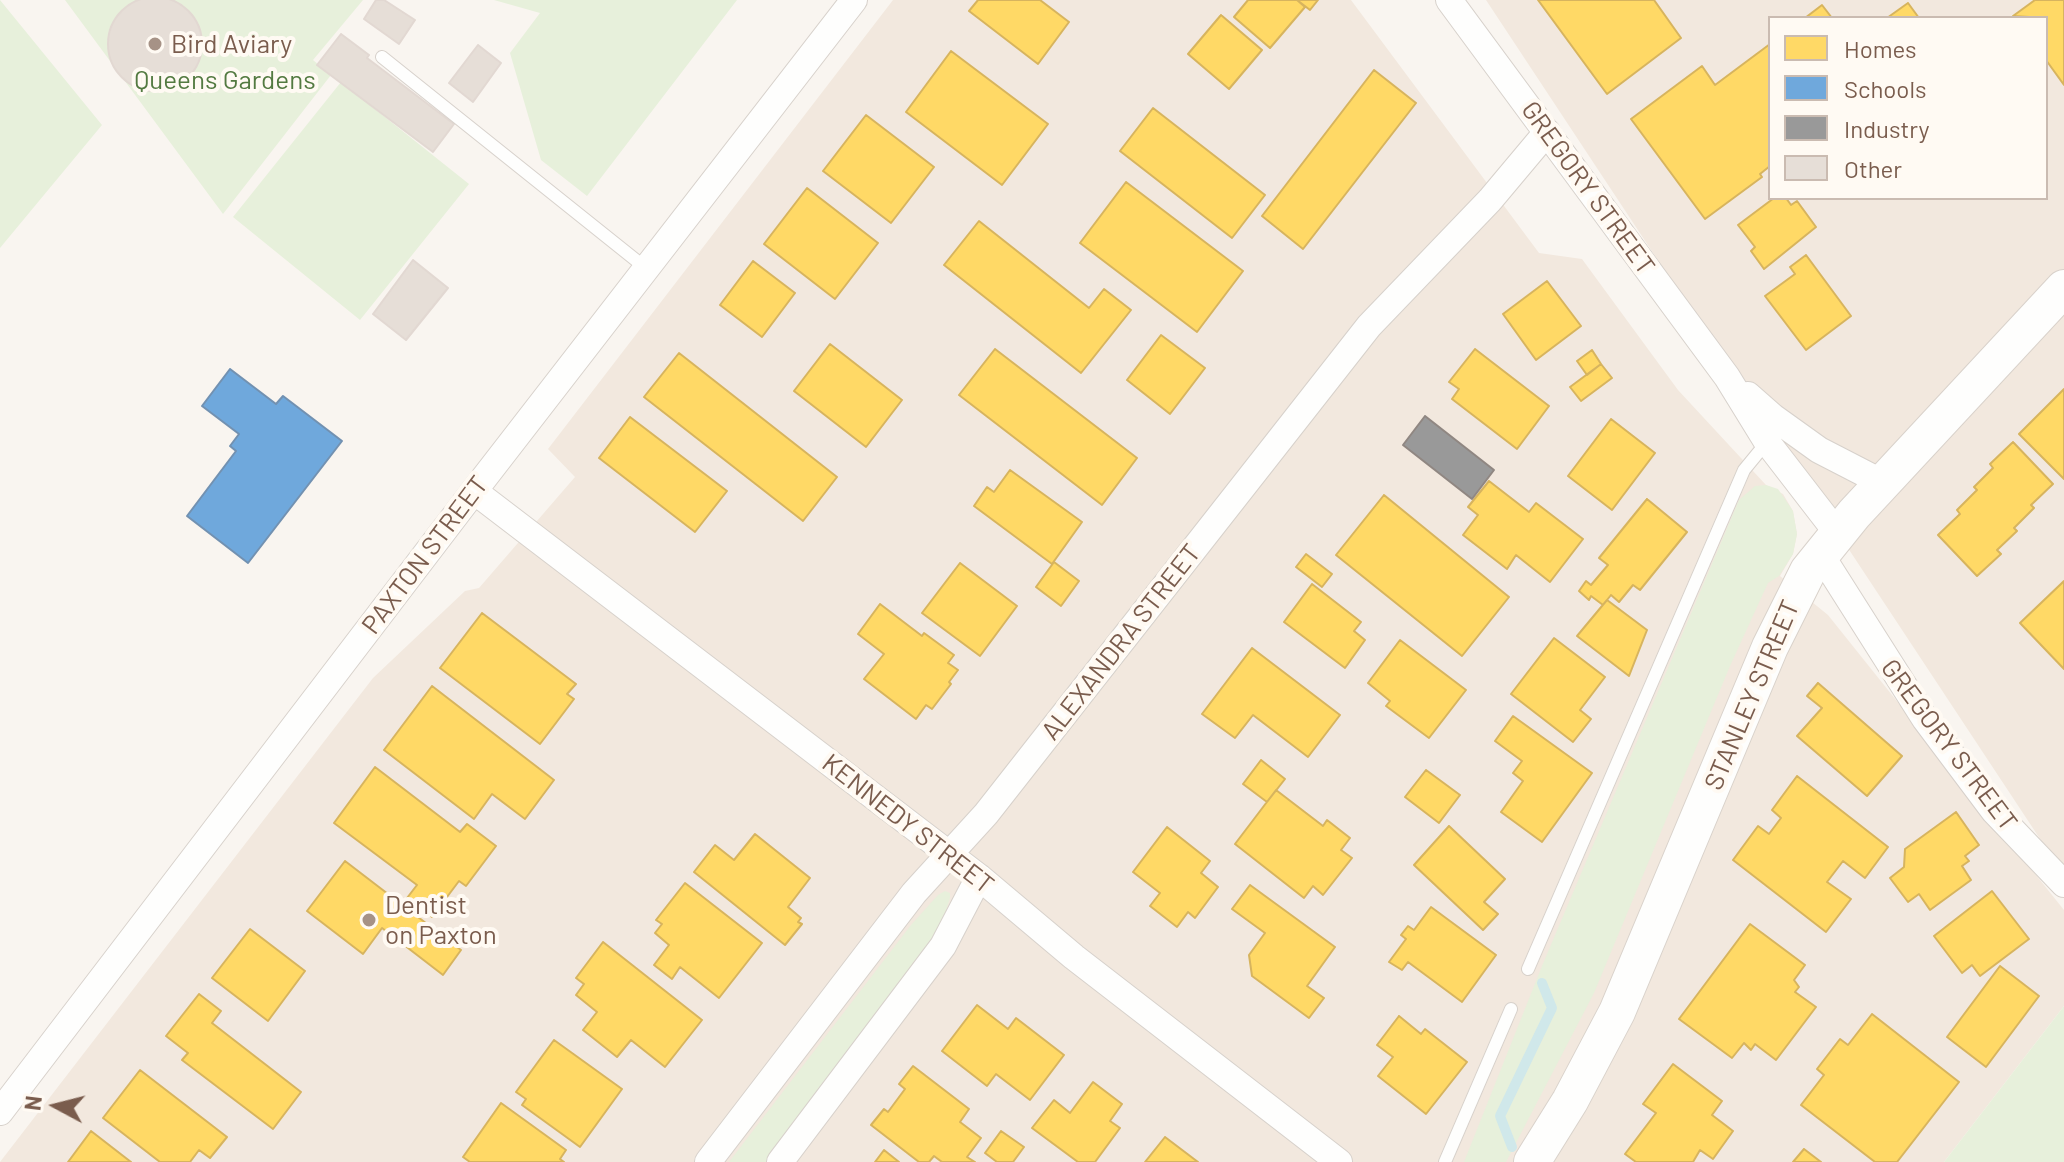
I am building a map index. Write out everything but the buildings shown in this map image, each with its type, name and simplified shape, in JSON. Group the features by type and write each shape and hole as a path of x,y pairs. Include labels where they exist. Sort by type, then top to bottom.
{"main road":[{"name":"STANLEY STREET","path":"1532,1162 1570,1101 1617,1012 1795,594 1829,544 2064,288"}],"street":[{"name":"PAXTON STREET","path":"0,1112 854,0"},
{"name":"GREGORY STREET","path":"1449,0 1727,377 1829,544 1925,719 1994,811 2064,884"},
{"name":"ALEXANDRA STREET","path":"708,1162 914,893 1005,789 1369,326 1490,200 1547,132"},
{"name":"GREGORY STREET","path":"1727,377 1795,434 1834,459 1883,483"},
{"name":"KENNEDY STREET","path":"474,491 979,877 1074,957 1339,1162"},
{"path":"780,1162 943,946 979,877"}],"lane":[{"path":"382,57 647,269"},
{"path":"1528,969 1744,470 1767,442"},
{"path":"1445,1162 1511,1009"}],"shaded area":[{"path":"893,0 1351,0 1539,253 1582,259 1678,390 1766,485 1783,494 1793,511 1797,534 1793,554 1780,576 1828,615 2064,910 2064,1006 1944,1162 0,1162 373,678 465,591 479,588 575,477 548,449"},
{"path":"1486,0 2064,0 2064,865 2050,854"}],"green space":[{"path":"0,0 102,125 0,248"},
{"name":"Queens Gardens","path":"65,0 363,0 313,60 331,75 223,214"},
{"path":"494,0 737,0 587,196 541,160 510,53 540,13"},
{"path":"341,82 469,184 360,320 233,217"},
{"path":"1766,485 1778,489 1793,511 1797,534 1793,554 1779,576 1768,583 1730,666 1594,993 1506,1162 1464,1162 1542,966 1739,500 1755,486"},
{"path":"945,891 950,893 950,898 940,929 770,1162 729,1162 911,925"},
{"path":"2064,1006 2064,1162 1944,1162"}],"waterway":[{"path":"1512,1147 1500,1116 1552,1008 1542,983"}],"place":[{"name":"Bird Aviary","path":"155,44"},
{"name":"Dentist on Paxton","path":"369,920"}]}
